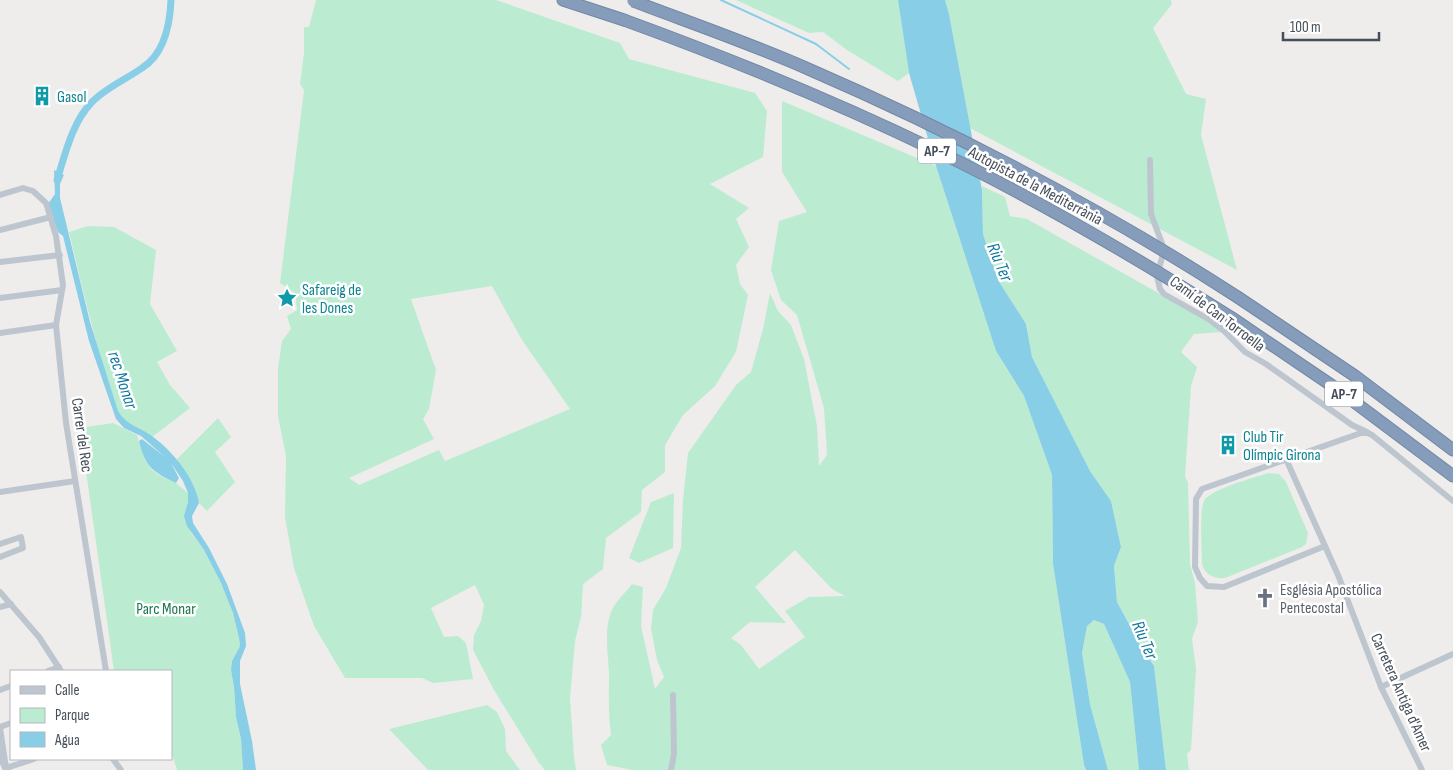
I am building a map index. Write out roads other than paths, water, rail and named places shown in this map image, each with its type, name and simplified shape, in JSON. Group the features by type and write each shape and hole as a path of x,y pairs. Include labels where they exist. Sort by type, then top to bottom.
{"highway":[{"name":"Autopista de la Mediterrània","path":"563,0 624,20 766,74 940,152 1091,233 1232,318 1337,389 1453,476"},
{"name":"Autopista de la Mediterrània","path":"631,1 806,68 947,133 1133,232 1239,298 1355,376 1453,450"}],"street":[{"name":"Camí de Can Torroella","path":"1150,160 1151,214 1163,246 1163,254 1157,276 1160,289 1223,330 1253,358 1266,364 1352,425 1368,433 1453,501"},
{"name":"Carrer del Rec","path":"0,195 22,188 33,191 46,203 60,255 62,290 56,325 66,423 106,670"},
{"path":"0,230 51,217"},
{"path":"0,262 60,255"},
{"path":"0,298 62,290"},
{"path":"0,333 56,325"},
{"path":"1325,546 1224,587 1207,586 1195,567 1196,499 1202,489 1361,433 1368,433"},
{"name":"Carretera Antiga d'Amer","path":"1286,459 1338,575 1381,687 1422,770"},
{"path":"0,492 76,481"},
{"path":"0,544 21,537 24,548 0,557"},
{"path":"0,592 39,637 60,669"},
{"path":"0,607 11,604"},
{"path":"1381,687 1453,654"},
{"path":"671,770 674,754 673,696"},
{"path":"0,728 7,769"},
{"path":"0,754 7,769"},
{"path":"7,769 31,760"}],"water":[{"path":"898,0 945,0 982,190 983,234 998,280 1026,324 1032,357 1090,471 1111,501 1121,547 1114,566 1117,602 1154,666 1166,770 1139,770 1130,682 1104,624 1094,620 1087,626 1082,653 1090,704 1108,770 1086,770 1084,765 1053,564 1052,475 1024,396 996,351 936,166 909,73"},
{"path":"54,170 64,175 60,184 60,198 90,322 118,411 128,422 149,434 165,447 187,473 197,493 199,503 192,516 193,523 209,548 227,584 245,633 246,646 240,661 240,684 256,770 243,770 241,739 236,717 231,670 232,661 240,646 233,613 221,583 204,550 187,526 184,516 188,502 188,493 183,481 171,463 179,478 176,483 151,468 144,457 139,441 142,439 165,457 141,436 124,428 116,419 89,341 63,236 58,232 48,204 55,194"}],"waterway":[{"name":"rec Monar","path":"57,180 70,140 84,111 102,93 142,68 156,55 167,29 171,0"},
{"path":"721,0 816,44 849,69"}],"place":[{"name":"Gasol","path":"42,96"},
{"name":"Safareig de les Dones","path":"287,298"},
{"name":"Club Tir Olímpic Girona","path":"1228,445"},
{"name":"Església Apostólica Pentecostal","path":"1265,598"}],"water label":[{"name":"Riu Ter","path":"1000,262"},
{"name":"Riu Ter","path":"1145,640"}],"park label":[{"name":"Parc Monar","path":"166,608"}]}
